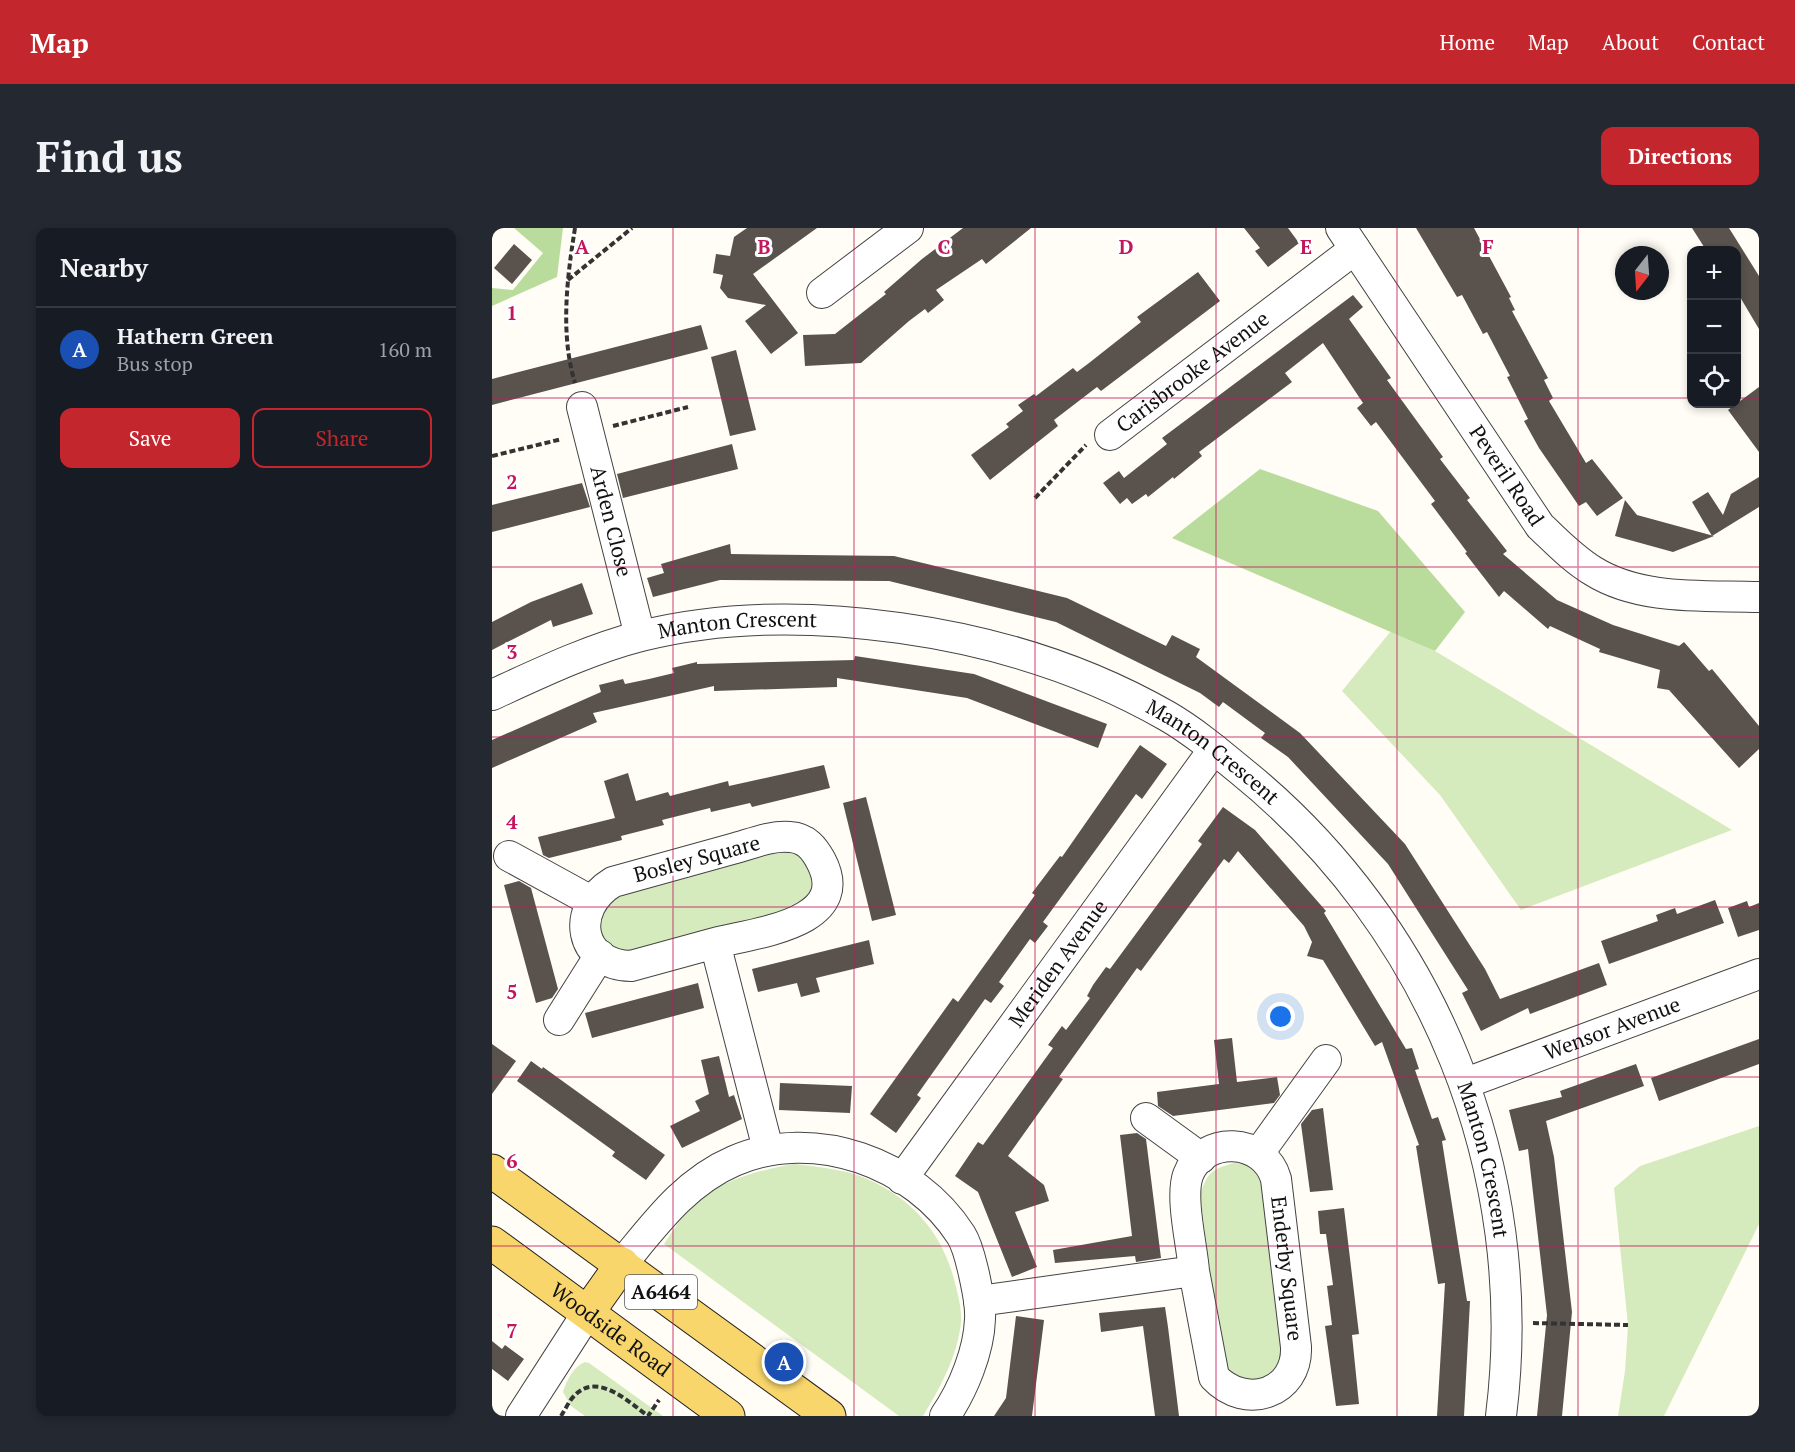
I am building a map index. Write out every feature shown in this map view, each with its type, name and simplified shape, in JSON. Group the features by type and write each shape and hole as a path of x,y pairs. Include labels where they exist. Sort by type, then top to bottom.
{"main road":[{"name":"A6464","path":"492,1171 829,1416"},
{"name":"Woodside Road","path":"492,1243 729,1416"},
{"path":"588,1312 622,1264"}],"street":[{"path":"822,293 908,228"},
{"name":"Carisbrooke Avenue","path":"1110,435 1348,239"},
{"name":"Peveril Road","path":"1348,239 1540,526 1562,547 1593,571 1638,589 1659,593 1759,597"},
{"name":"Arden Close","path":"582,406 640,636"},
{"name":"Manton Crescent","path":"492,695 571,660 640,636 736,622 801,619 858,622 938,633 998,647 1089,679 1171,718 1214,749 1284,806 1353,882 1415,974 1466,1083 1489,1171 1502,1236 1507,1322 1501,1416"},
{"name":"Meriden Avenue","path":"902,1179 1214,749"},
{"name":"Bosley Square","path":"591,900 599,890 613,882 777,837 805,841 815,850 827,881 825,897 818,908 795,923 631,966 618,966 600,955"},
{"path":"509,856 591,900 584,919 586,934 596,953 600,955 559,1020"},
{"path":"715,943 768,1149"},
{"name":"Wensor Avenue","path":"1466,1083 1759,974"},
{"path":"1146,1118 1201,1158 1218,1149 1234,1146 1248,1147 1259,1154 1326,1060"},
{"path":"622,1264 682,1194 716,1170 768,1149 834,1150 887,1168 934,1203 962,1236 972,1263 980,1301 980,1320 973,1354 955,1401 945,1416"},
{"name":"Enderby Square","path":"1201,1158 1189,1172 1185,1186 1194,1271 1214,1377 1225,1389 1241,1395 1256,1396 1285,1380 1297,1362 1276,1179 1273,1169 1259,1154"},
{"path":"980,1301 1194,1271"},
{"path":"532,1412 588,1312"}],"path":[{"path":"575,228 568,280 566,344 582,406"},
{"path":"568,280 632,228"},
{"name":"Carisbrooke Avenue","path":"1035,498 1082,446 1110,435"},
{"path":"1507,1322 1628,1325"},
{"path":"561,1416 575,1394 601,1387 615,1391 648,1416"}],"green space":[{"path":"514,228 563,228 557,277 492,306 492,288 513,290 543,253"},
{"path":"1260,469 1378,511 1465,612 1435,651 1172,538"},
{"path":"1391,631 1435,651 1732,830 1521,910 1440,795 1342,691"},
{"path":"776,849 804,855 817,886 795,914 619,953 601,940 598,906 604,896"},
{"path":"1759,1126 1759,1224 1664,1416 1618,1416 1625,1371 1628,1325 1614,1188 1640,1166"},
{"path":"1234,1163 1250,1165 1264,1176 1284,1355 1268,1375 1262,1379 1248,1381 1230,1378 1221,1360 1200,1194 1212,1172"},
{"path":"795,1164 850,1173 883,1187 912,1208 924,1220 943,1249 956,1288 961,1323 952,1360 923,1416 899,1416 664,1244 688,1210 713,1190 754,1173"},
{"path":"585,1362 663,1416 585,1416 571,1406 563,1392 571,1374"}],"building":[{"path":"747,228 817,228 753,274 798,333 771,354 745,321 766,305 728,298 720,288 723,275 713,273 716,254 730,256 734,237"},
{"path":"963,228 1031,228 986,264 982,259 936,290 944,300 928,313 925,309 909,321 861,363 805,366 803,335 835,334 886,294 884,292 922,259"},
{"path":"1244,228 1288,228 1299,243 1268,267 1255,251 1260,248"},
{"path":"1416,228 1474,228 1511,297 1509,298 1515,310 1512,311 1548,378 1544,380 1553,398 1549,401 1586,463 1592,459 1623,498 1597,516 1586,502 1579,506 1539,448 1524,421 1528,419 1507,377 1510,376 1487,332 1483,334 1462,295 1457,297"},
{"path":"1692,228 1729,228 1740,246 1703,246"},
{"path":"514,244 532,260 512,284 494,268"},
{"path":"1741,247 1759,276 1759,329 1741,299"},
{"path":"1198,272 1220,301 1101,391 1097,387 1054,420 1058,426 990,480 971,455 1009,427 1006,424 1023,411 1018,405 1034,394 1036,396 1073,368 1077,372 1141,322 1137,317"},
{"path":"1353,295 1363,307 1349,319 1391,378 1387,380 1443,457 1440,459 1470,498 1467,500 1507,551 1503,554 1557,600 1613,625 1679,646 1684,642 1709,671 1712,669 1759,726 1759,749 1739,768 1669,690 1657,688 1660,670 1599,652 1600,649 1550,626 1548,629 1504,591 1499,597 1431,504 1435,501 1376,422 1371,426 1357,408 1363,403 1323,343 1285,373 1292,382 1199,452 1202,456 1148,497 1146,494 1132,504 1127,498 1120,504 1103,483 1119,471 1124,478 1167,444 1162,438"},
{"path":"701,325 708,349 492,405 492,379"},
{"path":"736,350 756,430 730,436 711,357"},
{"path":"1759,387 1759,452 1728,410 1741,408 1741,400"},
{"path":"732,444 738,469 623,498 617,474"},
{"path":"1759,477 1759,507 1712,536 1692,502 1708,492 1723,515 1731,494"},
{"path":"582,483 590,507 492,532 492,505"},
{"path":"1625,500 1637,515 1714,536 1673,552 1615,536"},
{"path":"730,544 731,554 894,556 1067,598 1166,646 1172,635 1200,649 1196,657 1300,733 1405,844 1485,969 1500,999 1599,963 1607,985 1530,1014 1528,1008 1481,1031 1462,993 1468,990 1388,864 1288,757 1261,738 1265,733 1223,702 1219,707 1200,693 1056,622 889,581 720,580 653,597 647,578 664,573 661,564"},
{"path":"582,583 593,614 553,627 551,620 492,650 492,622 531,602"},
{"path":"855,656 974,674 1107,724 1098,748 967,698 837,678 837,687 714,691 714,686 593,713 597,722 492,768 492,740 601,692 599,685 623,679 625,684 649,679 674,673 672,668 697,662 697,664 854,660"},
{"path":"1140,745 1167,764 1142,799 1136,794 1043,922 1048,926 1035,943 1030,939 999,982 1004,986 991,1003 985,999 917,1095 921,1098 896,1133 870,1114 953,998 958,1002 1035,895 1032,893 1060,856 1062,857"},
{"path":"824,765 830,788 752,807 750,803 711,812 710,808 662,820 664,825 621,836 622,840 549,858 543,855 538,837 615,818 604,781 628,773 636,801 668,792 670,796 728,781 729,786"},
{"path":"866,797 896,915 872,921 843,803"},
{"path":"1223,807 1255,830 1326,911 1324,913 1406,1049 1412,1048 1419,1069 1415,1070 1432,1119 1438,1117 1446,1140 1442,1141 1467,1301 1470,1301 1464,1416 1437,1416 1445,1283 1438,1284 1416,1146 1419,1145 1382,1042 1375,1046 1323,960 1307,956 1312,942 1304,926 1238,851 1229,863 1224,859 1141,971 1137,968 1059,1077 1063,1079 1008,1156 1044,1185 1049,1201 1015,1212 1037,1267 1012,1277 978,1192 955,1176 978,1142 983,1145 1053,1048 1048,1045 1062,1026 1066,1030 1090,998 1087,996 1106,967 1110,969 1202,844 1198,841"},
{"path":"519,881 531,888 558,989 552,998 536,1003 504,885"},
{"path":"1715,900 1724,923 1609,964 1601,941 1658,921 1656,915 1675,908 1677,914"},
{"path":"1747,901 1749,907 1759,903 1759,930 1738,937 1728,908"},
{"path":"869,940 874,964 816,978 820,992 801,997 797,983 758,992 752,969"},
{"path":"698,983 704,1008 592,1038 585,1013"},
{"path":"1232,1038 1237,1082 1277,1077 1280,1095 1274,1103 1173,1116 1158,1106 1157,1092 1219,1084 1214,1040"},
{"path":"1759,1039 1759,1064 1659,1101 1651,1078"},
{"path":"492,1044 516,1061 492,1094"},
{"path":"719,1056 729,1097 734,1095 742,1119 682,1148 670,1126 700,1111 695,1101 709,1094 701,1060"},
{"path":"531,1061 542,1069 543,1067 665,1155 646,1180 612,1156 615,1152 517,1081"},
{"path":"1636,1064 1644,1086 1546,1121 1554,1157 1572,1312 1562,1416 1537,1416 1547,1315 1528,1149 1519,1151 1509,1110 1562,1097 1560,1091"},
{"path":"780,1083 852,1086 850,1113 779,1110"},
{"path":"1323,1108 1333,1190 1310,1192 1301,1124 1312,1110"},
{"path":"1137,1133 1146,1139 1161,1258 1136,1262 1135,1256 1055,1263 1053,1250 1132,1236 1120,1135"},
{"path":"1344,1208 1359,1334 1352,1335 1359,1404 1336,1406 1325,1326 1332,1325 1327,1286 1333,1285 1326,1234 1320,1234 1318,1211"},
{"path":"1165,1307 1179,1416 1155,1416 1143,1326 1101,1332 1099,1313"},
{"path":"1016,1316 1044,1320 1032,1416 994,1416 1006,1398"},
{"path":"492,1341 502,1349 505,1345 524,1359 508,1381 492,1369"}],"place":[{"name":"Hathern Green","path":"784,1362"}]}
